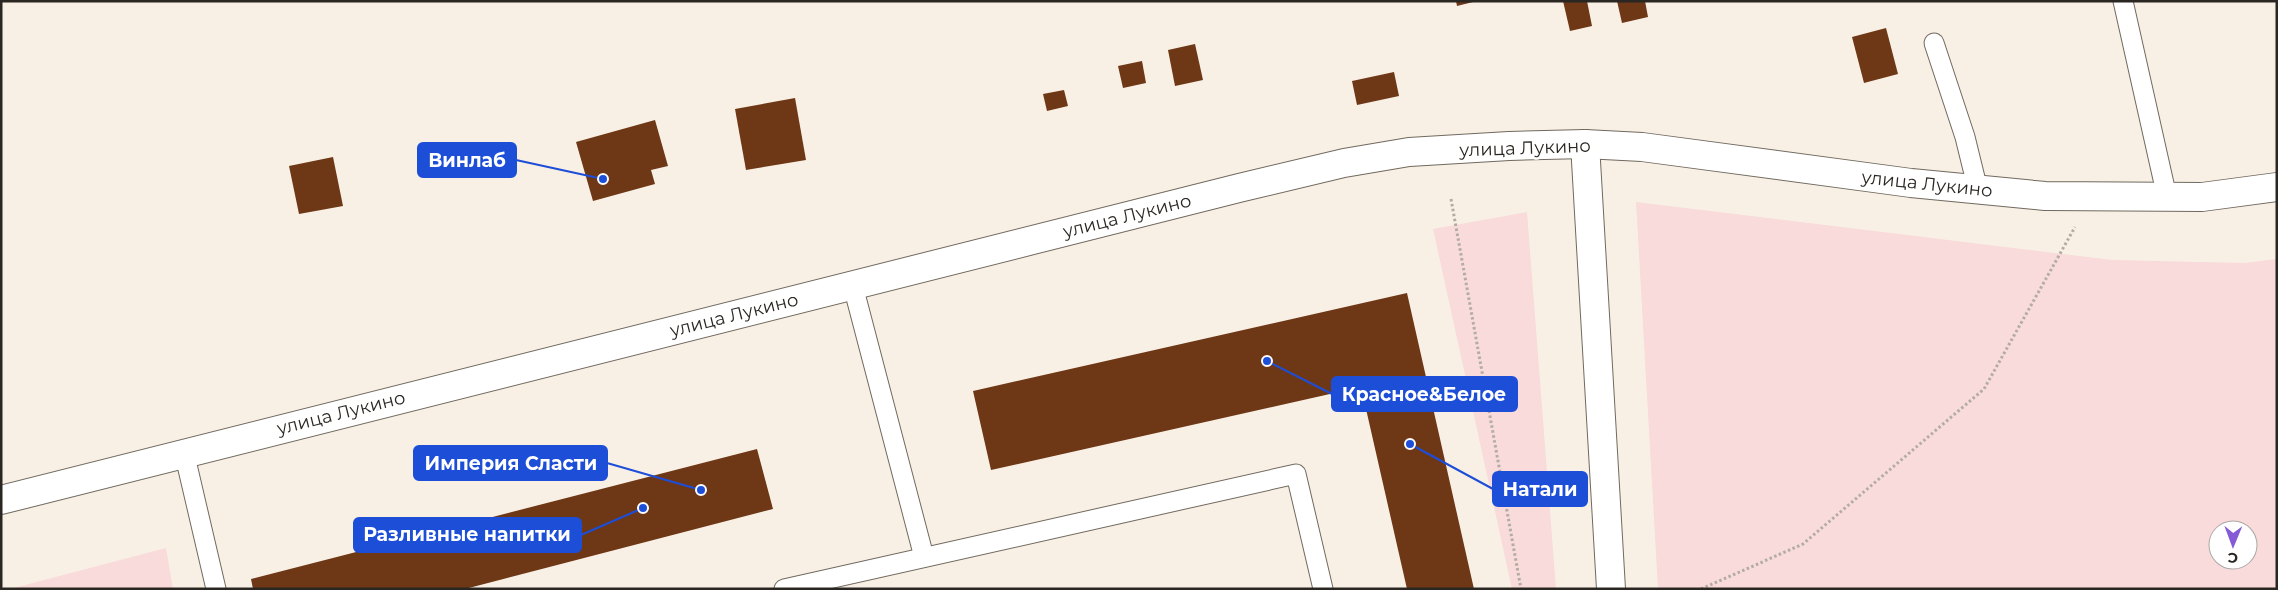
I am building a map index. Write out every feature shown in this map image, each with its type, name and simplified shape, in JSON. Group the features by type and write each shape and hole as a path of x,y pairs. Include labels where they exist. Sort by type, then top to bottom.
{"street":[{"name":"улица Лукино","path":"1,500 184,452 1344,163 1409,152 1585,144 1642,148 1911,183 2044,196 2202,197 2277,187"},
{"path":"1585,144 1611,589"}],"lane":[{"path":"2123,1 2167,197"},
{"path":"1934,44 1965,137 1978,190"},
{"path":"853,286 924,557"},
{"path":"184,452 216,589"},
{"path":"784,589 1296,474 1323,589"}],"path":[{"path":"1451,199 1522,589"},
{"path":"1701,589 1803,544 1984,389 2075,227"}],"shaded area":[{"path":"1636,202 2112,260 2245,263 2277,259 2277,589 1658,589"},
{"path":"1527,212 1556,589 1512,589 1433,229"},
{"path":"166,548 173,589 10,589"}],"building":[{"path":"1456,1 1473,1 1473,2 1457,6"},
{"path":"1563,1 1587,1 1592,26 1570,31"},
{"path":"1617,1 1645,1 1648,17 1622,23"},
{"path":"1886,28 1898,74 1864,83 1852,37"},
{"path":"1195,44 1203,80 1175,86 1168,50"},
{"path":"1142,61 1146,83 1123,88 1118,66"},
{"path":"1394,72 1399,96 1357,105 1352,81"},
{"path":"1064,90 1068,106 1047,111 1043,94"},
{"path":"795,98 806,160 746,170 735,109"},
{"path":"655,120 668,166 651,170 655,184 593,201 576,142"},
{"path":"333,157 343,206 299,214 289,166"},
{"path":"1407,293 1474,589 1407,589 1361,387 991,470 973,391"},
{"path":"757,449 773,509 465,589 253,589 251,579"}],"place":[{"name":"Винлаб","path":"603,179"},
{"name":"Красное&Белое","path":"1267,361"},
{"name":"Натали","path":"1410,444"},
{"name":"Империя Сласти","path":"701,490"},
{"name":"Разливные напитки","path":"643,508"}]}
